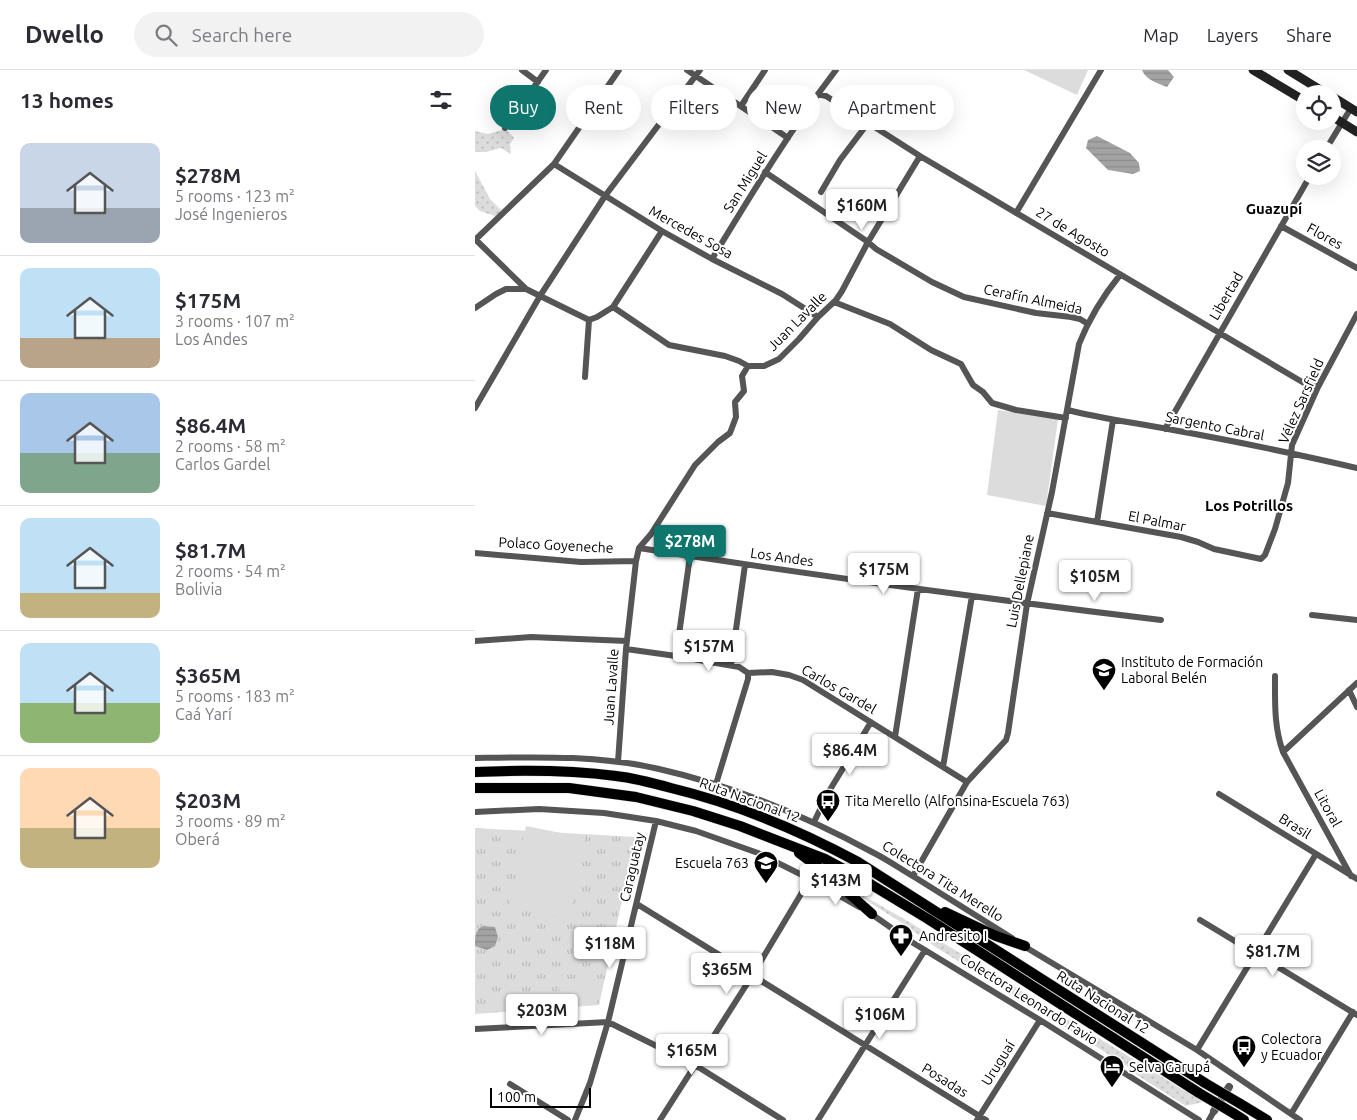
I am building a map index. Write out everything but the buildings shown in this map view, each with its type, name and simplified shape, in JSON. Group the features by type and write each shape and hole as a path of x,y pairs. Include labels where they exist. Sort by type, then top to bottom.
{"highway":[{"name":"Ruta Nacional 12","path":"475,772 567,772 617,776 696,794 747,811 828,846 858,862 1205,1083 1267,1120"},
{"name":"Ruta Nacional 12","path":"475,788 569,788 636,797 693,811 825,859 928,919 1244,1120"},
{"path":"781,842 825,872 872,914"},
{"path":"902,891 996,936 1025,946"}],"main road":[{"path":"1253,70 1296,96"},
{"path":"1287,70 1312,85"},
{"path":"1341,102 1354,110"},
{"path":"1341,123 1357,132"}],"street":[{"path":"522,70 538,82"},
{"path":"536,85 546,70"},
{"path":"619,70 554,164 475,240 526,289 589,320 613,307 662,231"},
{"path":"687,70 698,73 741,106 788,138"},
{"path":"741,106 765,70"},
{"name":"San Miguel","path":"820,91 836,70"},
{"path":"1016,213 1101,70"},
{"path":"475,408 540,296 605,196 698,73"},
{"path":"1341,123 1354,110"},
{"name":"San Miguel","path":"712,259 765,172 793,130"},
{"path":"821,192 840,160 863,130"},
{"name":"27 de Agosto","path":"879,130 919,156 1219,334 1304,383 1318,387"},
{"name":"Juan Lavalle","path":"618,762 626,649 639,548 651,534 695,465 730,433 736,416 735,402 744,391 742,376 748,366 764,366 779,359 834,302 919,156"},
{"name":"Mercedes Sosa","path":"554,164 662,231 712,259 782,294 818,317"},
{"name":"Cerafín Almeida","path":"765,172 876,249 932,282 964,297 1036,313 1081,319 1088,324"},
{"name":"Libertad","path":"1165,429 1305,185"},
{"name":"Flores","path":"1281,226 1357,268"},
{"name":"Luis Dellepiane","path":"913,876 967,782 1006,740 1027,604 1068,410 1079,344 1104,296 1120,275"},
{"path":"475,308 506,289 526,289"},
{"path":"834,302 891,324 931,350 961,364 973,385 983,392 992,403 1016,410 1066,418"},
{"path":"613,307 669,345 725,356 739,360 748,366"},
{"name":"Vélez Sarsfield","path":"1261,559 1265,555 1282,506 1290,471 1292,445 1318,387 1357,314"},
{"path":"585,377 589,320"},
{"name":"Sargento Cabral","path":"1068,410 1290,453 1357,468"},
{"path":"1097,522 1113,420"},
{"name":"El Palmar","path":"1047,513 1181,538 1215,549 1261,559"},
{"name":"Los Andes","path":"639,548 918,589 1161,620"},
{"name":"Polaco Goyeneche","path":"475,553 581,562 636,561"},
{"path":"677,656 690,556"},
{"path":"731,665 745,565"},
{"path":"895,736 918,589"},
{"path":"943,767 971,596"},
{"path":"1312,615 1357,620"},
{"path":"475,641 531,638 627,641"},
{"name":"Carlos Gardel","path":"626,649 731,665 739,667 748,673 772,672 803,680 967,782"},
{"path":"716,784 748,680 748,673"},
{"name":"Litoral","path":"1275,676 1276,721 1278,738 1283,752 1355,876"},
{"path":"1283,752 1357,683"},
{"path":"1349,690 1357,707"},
{"path":"814,822 828,794 871,722"},
{"name":"Colectora Tita Merello","path":"475,758 559,756 659,768 716,784 775,805 814,822 875,853 913,876 1197,1050 1301,1120"},
{"name":"Brasil","path":"1219,794 1355,876"},
{"path":"475,812 539,809 604,813 656,821 696,831 752,851 810,879 752,976 660,1120"},
{"name":"Caraguatay","path":"575,1120 590,1083 607,1022 656,821"},
{"path":"1197,1050 1317,854"},
{"name":"Colectora Leonardo Favio","path":"810,879 872,914 909,941 1040,1020 1199,1120"},
{"name":"Posadas","path":"637,904 978,1118 986,1120"},
{"path":"1201,920 1355,1014 1291,1114"},
{"path":"818,1120 925,950"},
{"name":"Uruguaí","path":"978,1118 1040,1020"},
{"path":"475,1029 607,1022 695,1065 783,1120"},
{"path":"1209,1120 1236,1076"},
{"path":"509,1084 568,1120"}],"green space":[{"path":"1024,70 1088,70 1077,95"},
{"path":"507,130 514,138 510,144 511,154 501,148 486,152 475,152 475,131 488,134"},
{"path":"475,171 490,199 501,210 498,217 480,211 475,206"},
{"path":"998,410 1058,419 1046,506 987,495"},
{"path":"526,826 585,838 569,919 509,907"},
{"path":"475,828 636,837 599,1005 475,1014"},
{"path":"841,883 906,920 1203,1102 1186,1106 1137,1075 1127,1066 937,948"},
{"path":"560,980 591,981 590,997 559,996"}],"shaded area":[{"path":"1142,70 1168,70 1174,77 1167,87 1149,79"},
{"path":"1097,136 1130,153 1139,163 1140,171 1133,174 1108,170 1086,148 1088,140"},
{"path":"483,926 495,927 498,937 495,946 487,950 475,946 478,929"}],"place":[{"name":"Instituto de Formación Laboral Belén","path":"1104,691"},
{"name":"Tita Merello (Alfonsina-Escuela 763)","path":"828,822"},
{"name":"Escuela 763","path":"766,884"},
{"name":"Andresito I","path":"901,957"},
{"name":"Colectora y Ecuador","path":"1244,1068"},
{"name":"Selva Garupá","path":"1112,1088"}],"district":[{"name":"Guazupí","path":"1274,208"},
{"name":"Los Potrillos","path":"1249,505"}]}
